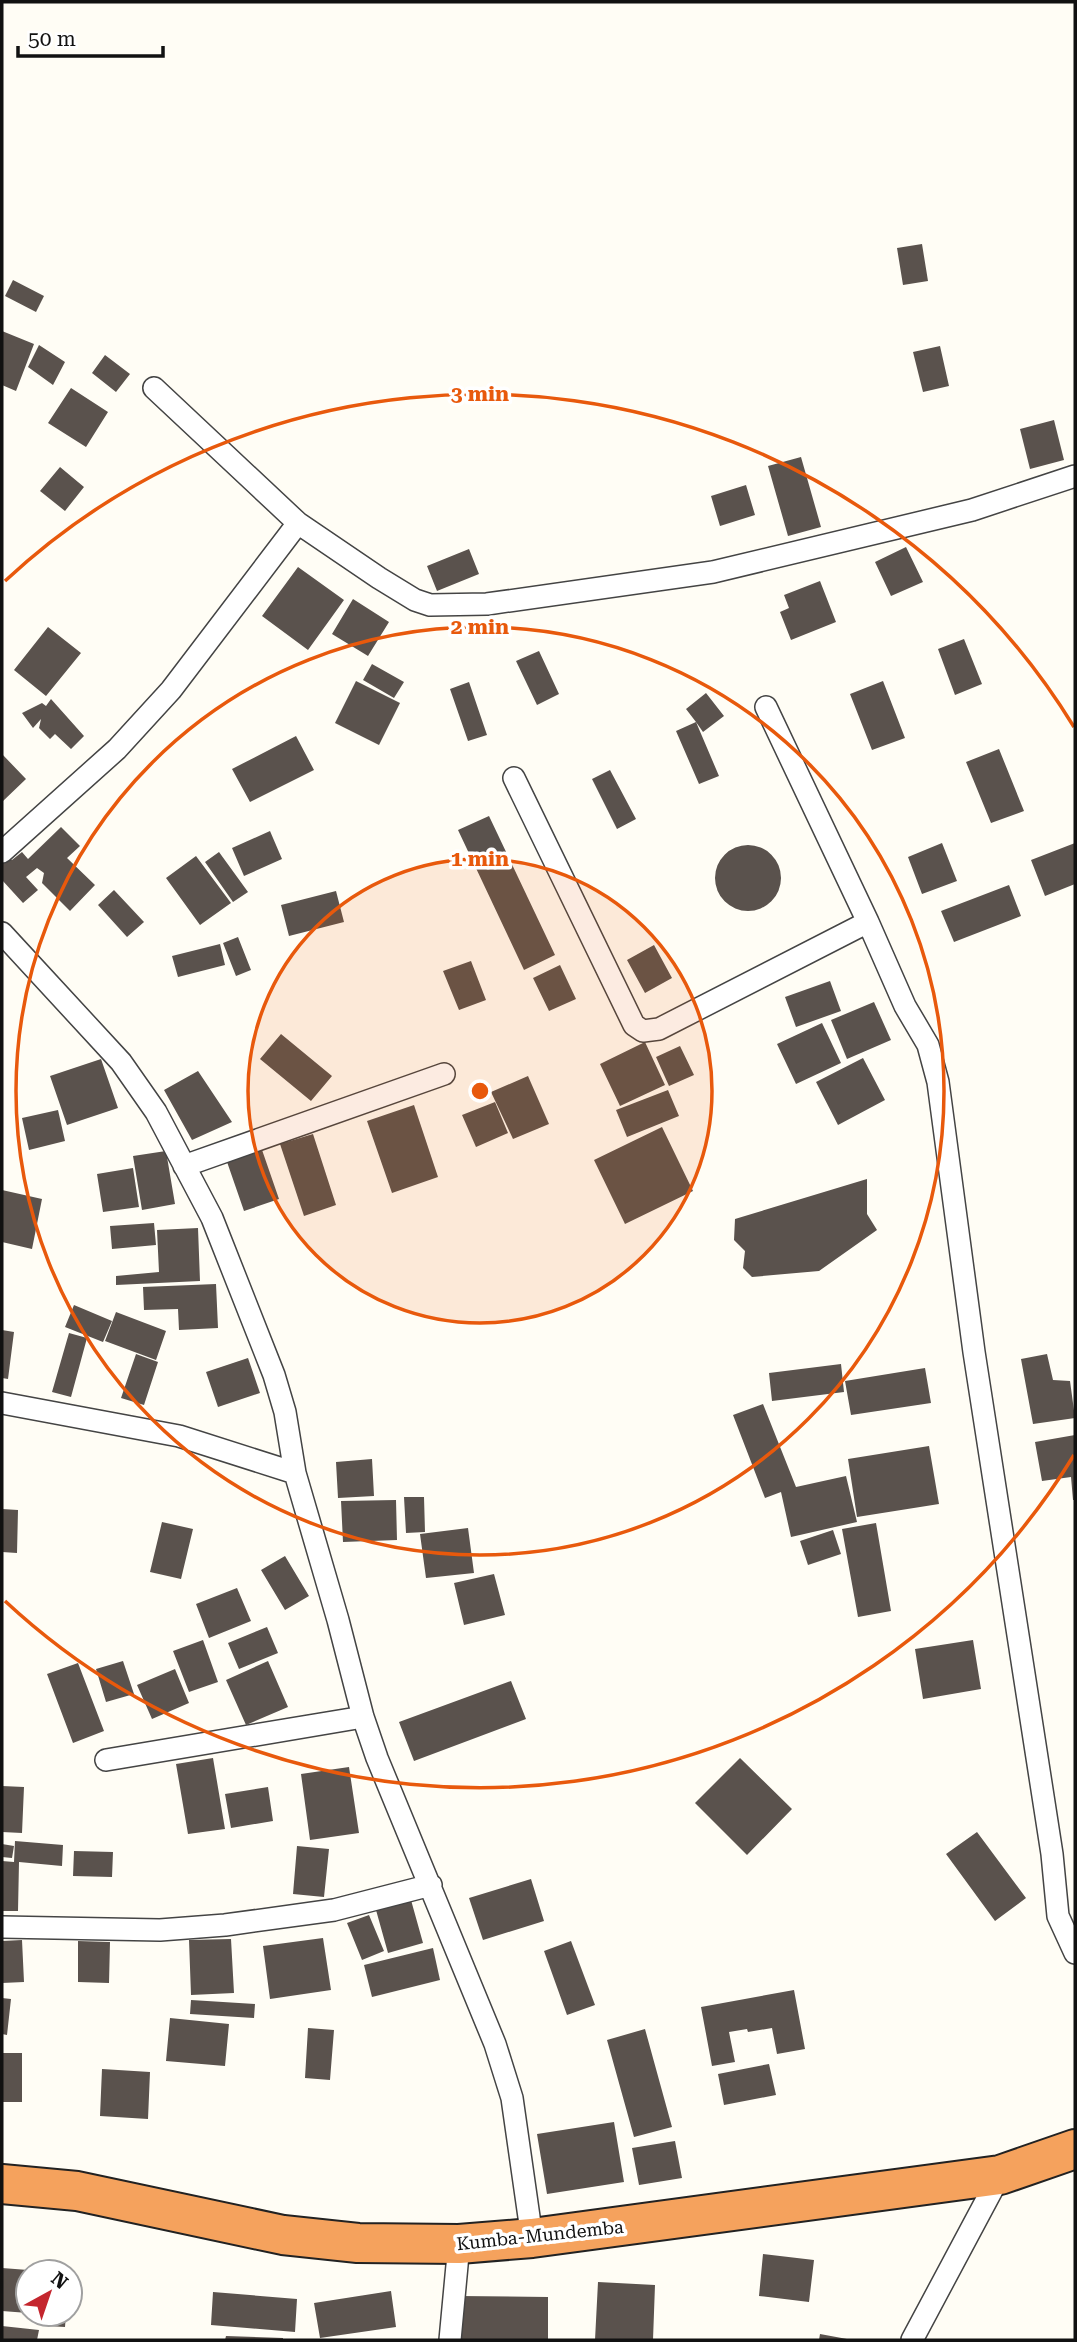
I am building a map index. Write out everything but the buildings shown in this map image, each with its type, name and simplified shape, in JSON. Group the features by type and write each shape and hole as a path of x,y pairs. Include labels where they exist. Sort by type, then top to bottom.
{"highway":[{"name":"Kumba-Mundemba","path":"2,2184 77,2191 283,2235 358,2243 460,2244 532,2238 1000,2175 1075,2149"}],"street":[{"path":"154,388 298,523 415,600 446,607 487,604 713,572 972,510 1075,476"},
{"path":"2,852 117,750 162,700 298,523"},
{"path":"766,707 905,1006 928,1045 937,1082 978,1380 1052,1854 1058,1916 1075,1953"},
{"path":"514,778 634,1025 643,1031 659,1029 868,922"},
{"path":"2,933 121,1062 156,1112 212,1218 274,1375 285,1412 295,1473 363,1717 377,1758 495,2045 512,2098 532,2238"},
{"path":"184,1167 444,1073"},
{"path":"2,1403 179,1436 295,1473"},
{"path":"106,1760 363,1717"},
{"path":"2,1927 160,1930 225,1925 334,1910 431,1885"},
{"path":"912,2340 1000,2175"},
{"path":"450,2340 460,2244"}]}
